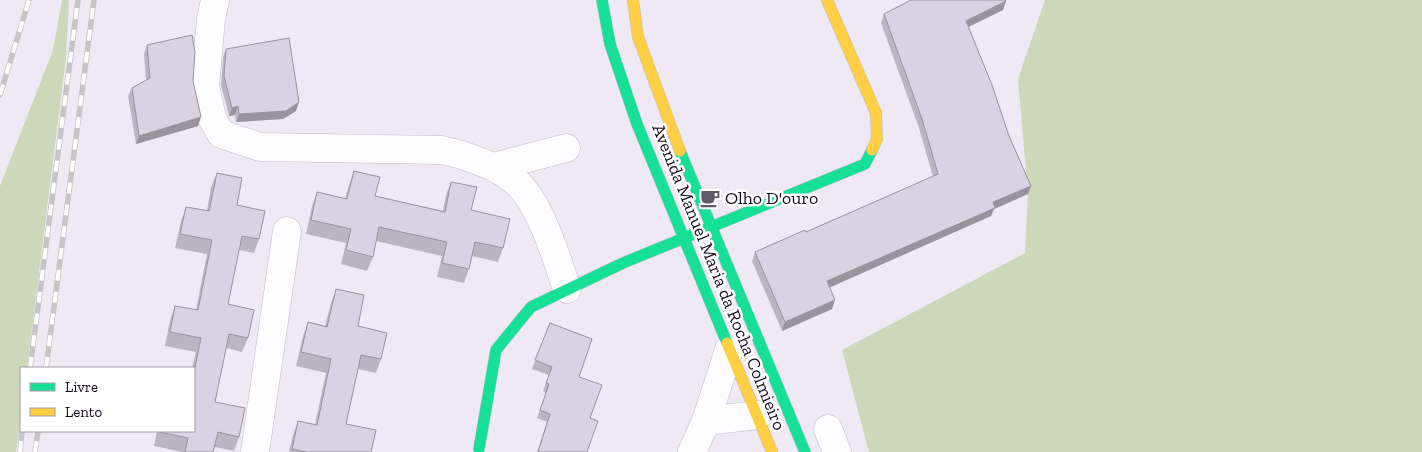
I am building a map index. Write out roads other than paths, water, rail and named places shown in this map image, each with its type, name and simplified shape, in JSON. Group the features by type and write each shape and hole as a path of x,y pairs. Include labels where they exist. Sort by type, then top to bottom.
{"main road":[{"name":"Avenida Manuel Maria da Rocha Colmieiro","path":"602,0 610,44 637,124 772,452"},
{"name":"Avenida Manuel Maria da Rocha Colmieiro","path":"633,0 638,37 677,144 805,452"},
{"path":"478,451 496,350 531,307 623,263 865,164 877,140 876,114 827,0"}],"street":[{"path":"215,0 211,19 205,86 212,118 221,134 260,148 442,150 494,167 515,181 528,196 544,227 568,289"},
{"path":"494,167 566,148"},
{"path":"255,452 287,231"},
{"path":"692,452 706,421 729,350"},
{"path":"706,421 758,415"}],"railway":[{"path":"0,95 29,0"},
{"path":"30,367 78,0"},
{"path":"46,367 94,0"},
{"path":"20,452 22,432"},
{"path":"35,452 38,432"}],"place":[{"name":"Olho D'ouro","path":"710,198"}]}
